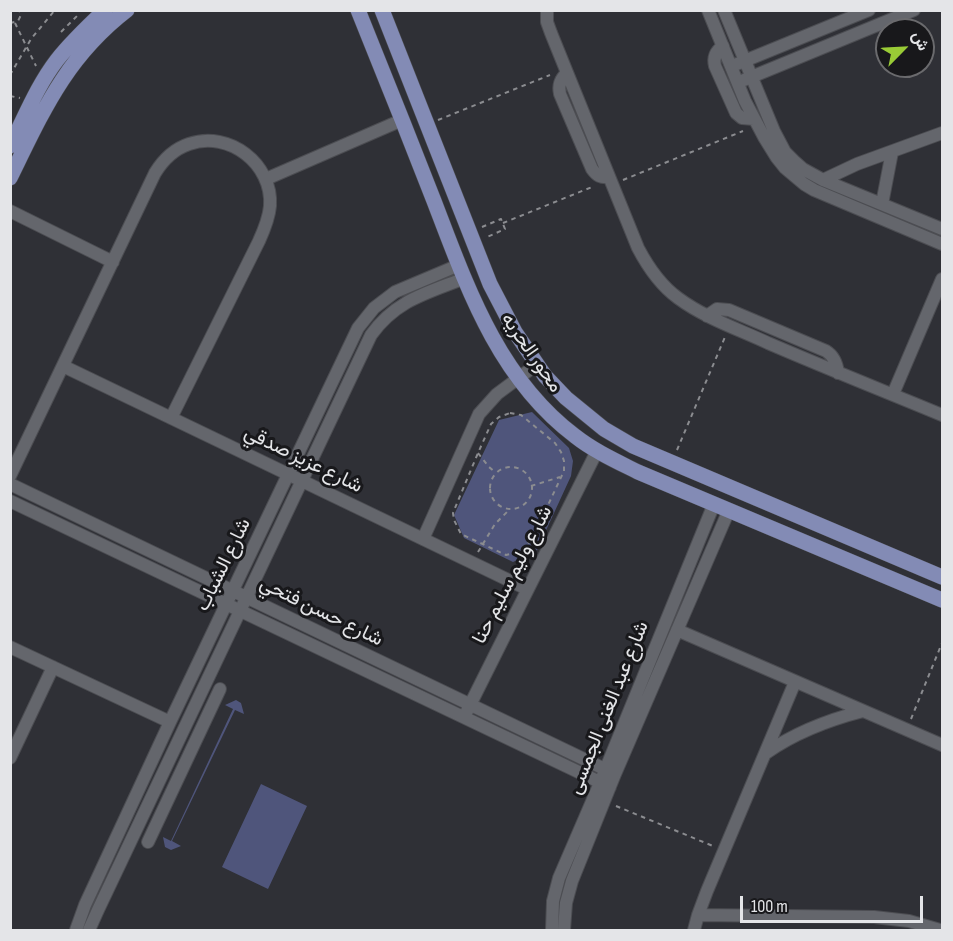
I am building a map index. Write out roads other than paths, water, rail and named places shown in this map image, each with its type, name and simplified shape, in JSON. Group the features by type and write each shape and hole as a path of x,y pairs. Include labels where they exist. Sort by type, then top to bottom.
{"main road":[{"path":"10,178 45,107 67,72 94,40 127,10"},
{"name":"محور الحريه","path":"358,10 486,327 504,359 539,404 573,435 597,451 638,472 942,600"},
{"name":"محور الحريه","path":"382,10 490,284 506,316 536,365 554,386 591,419 633,446 942,577"},
{"path":"10,146 48,74 98,13"}],"street":[{"path":"546,10 551,33 610,180 638,248 655,276 677,298 706,316 942,416"},
{"path":"708,10 755,122 785,168 814,190 942,244"},
{"path":"724,10 774,131 785,152 803,169 823,180 942,229"},
{"path":"731,66 869,10"},
{"path":"738,82 914,10"},
{"path":"723,46 716,53 715,66 736,113 742,118 755,122"},
{"path":"266,179 402,120"},
{"path":"823,180 857,164 942,133"},
{"path":"10,476 155,173 161,164 179,148 201,141 213,141 236,147 254,160 266,179 270,192 270,205 264,230 171,418"},
{"path":"882,204 892,152"},
{"path":"10,211 113,262"},
{"name":"شارع الشباب","path":"75,930 170,722 352,340 374,308 395,292 462,272"},
{"name":"شارع الشباب","path":"89,930 365,345 384,318 402,304 462,272"},
{"path":"892,394 942,279"},
{"path":"706,316 717,309 729,310 815,346 830,354 836,362 838,373"},
{"path":"423,539 479,414 497,394 536,365"},
{"name":"شارع عزيز صدقي","path":"63,366 527,589"},
{"name":"شارع وليم سليم حنا","path":"464,717 597,451"},
{"name":"شارع حسن فتحي","path":"10,484 610,772"},
{"name":"شارع حسن فتحي","path":"10,501 605,785"},
{"name":"شارع عبد الغنى الجمسى","path":"552,930 553,901 559,878 605,785 714,504"},
{"name":"شارع عبد الغنى الجمسى","path":"610,772 677,630 729,510"},
{"path":"677,630 942,745"},
{"path":"10,647 170,722"},
{"path":"10,758 53,667"},
{"path":"694,930 724,851 795,682"},
{"path":"148,842 220,689"},
{"path":"765,753 783,741 821,723 863,711"},
{"name":"شارع عبد الغنى الجمسى","path":"564,930 566,903 572,881 604,801 605,785"},
{"path":"698,915 874,917 909,921 940,930"}]}
